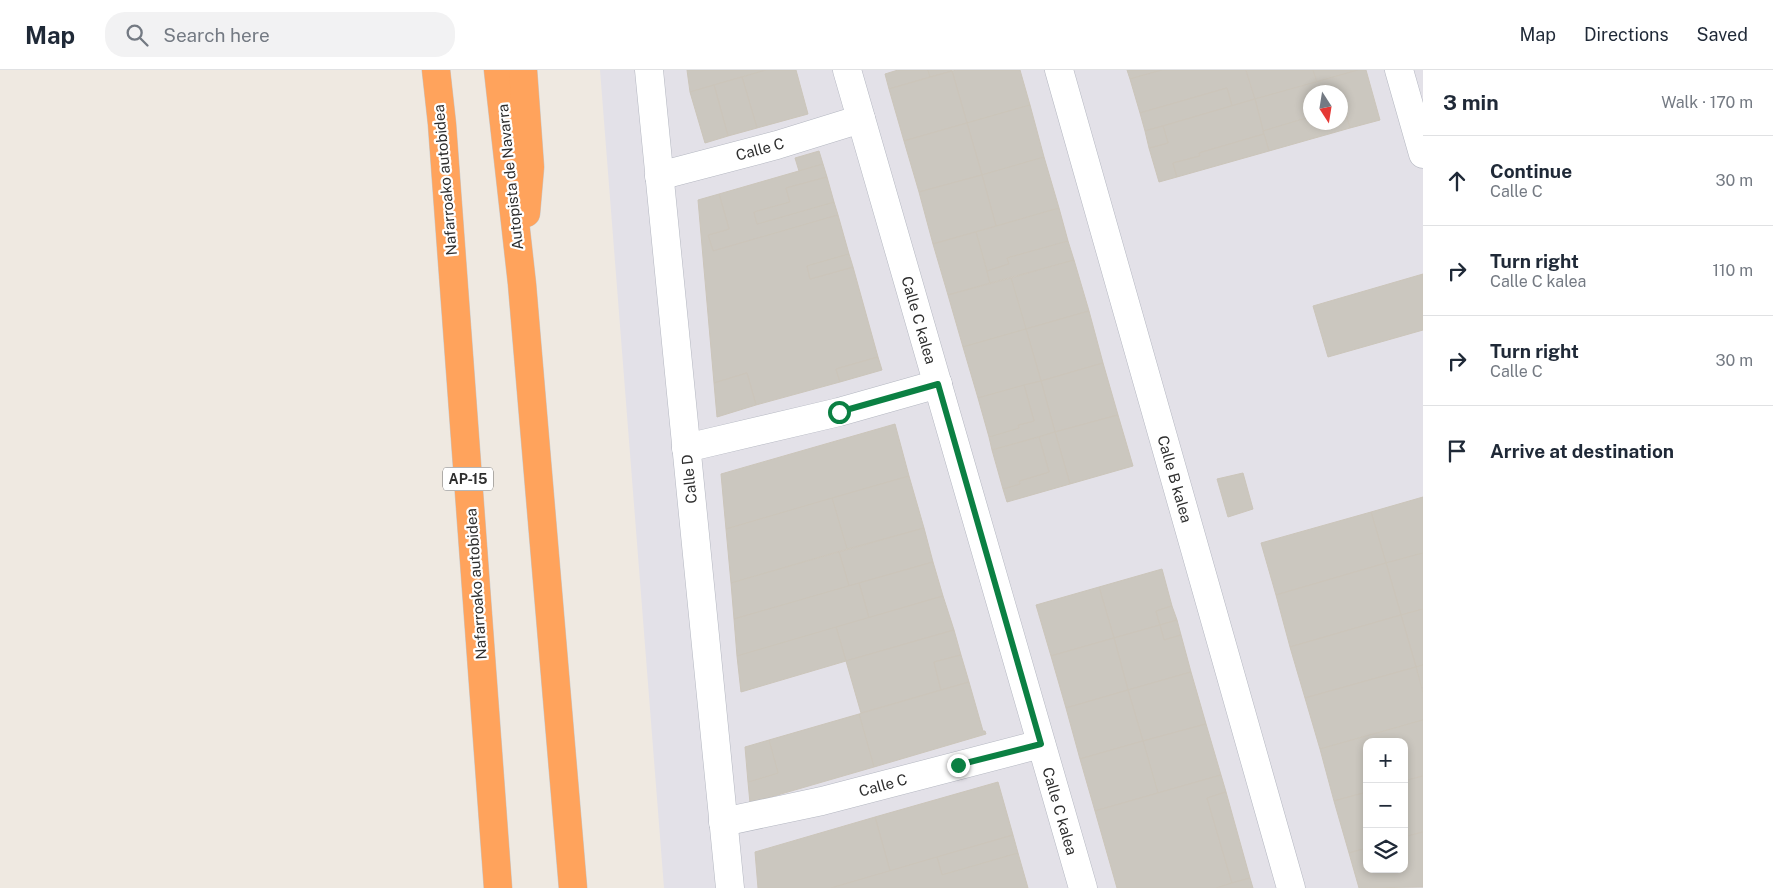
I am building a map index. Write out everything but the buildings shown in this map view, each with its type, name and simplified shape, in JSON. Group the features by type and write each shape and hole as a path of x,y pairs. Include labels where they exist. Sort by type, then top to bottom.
{"highway":[{"name":"Nafarroako autobidea","path":"436,70 442,124 498,888"},
{"name":"Autopista de Navarra","path":"498,70 522,284"},
{"path":"523,70 530,167 522,284 573,888"}],"street":[{"name":"Calle D","path":"648,70 730,888"},
{"name":"Calle C kalea","path":"847,70 1083,888"},
{"name":"Calle B kalea","path":"1060,70 1291,888"},
{"path":"1399,70 1423,154"},
{"name":"Calle C","path":"659,176 777,145 861,120"},
{"path":"686,448 839,412 938,384"},
{"name":"Calle C","path":"723,822 822,801 1041,744"}],"shaded area":[{"path":"600,70 1423,70 1423,888 664,888"}],"route":[{"path":"839,412 938,384 1041,744 958,765"}]}
